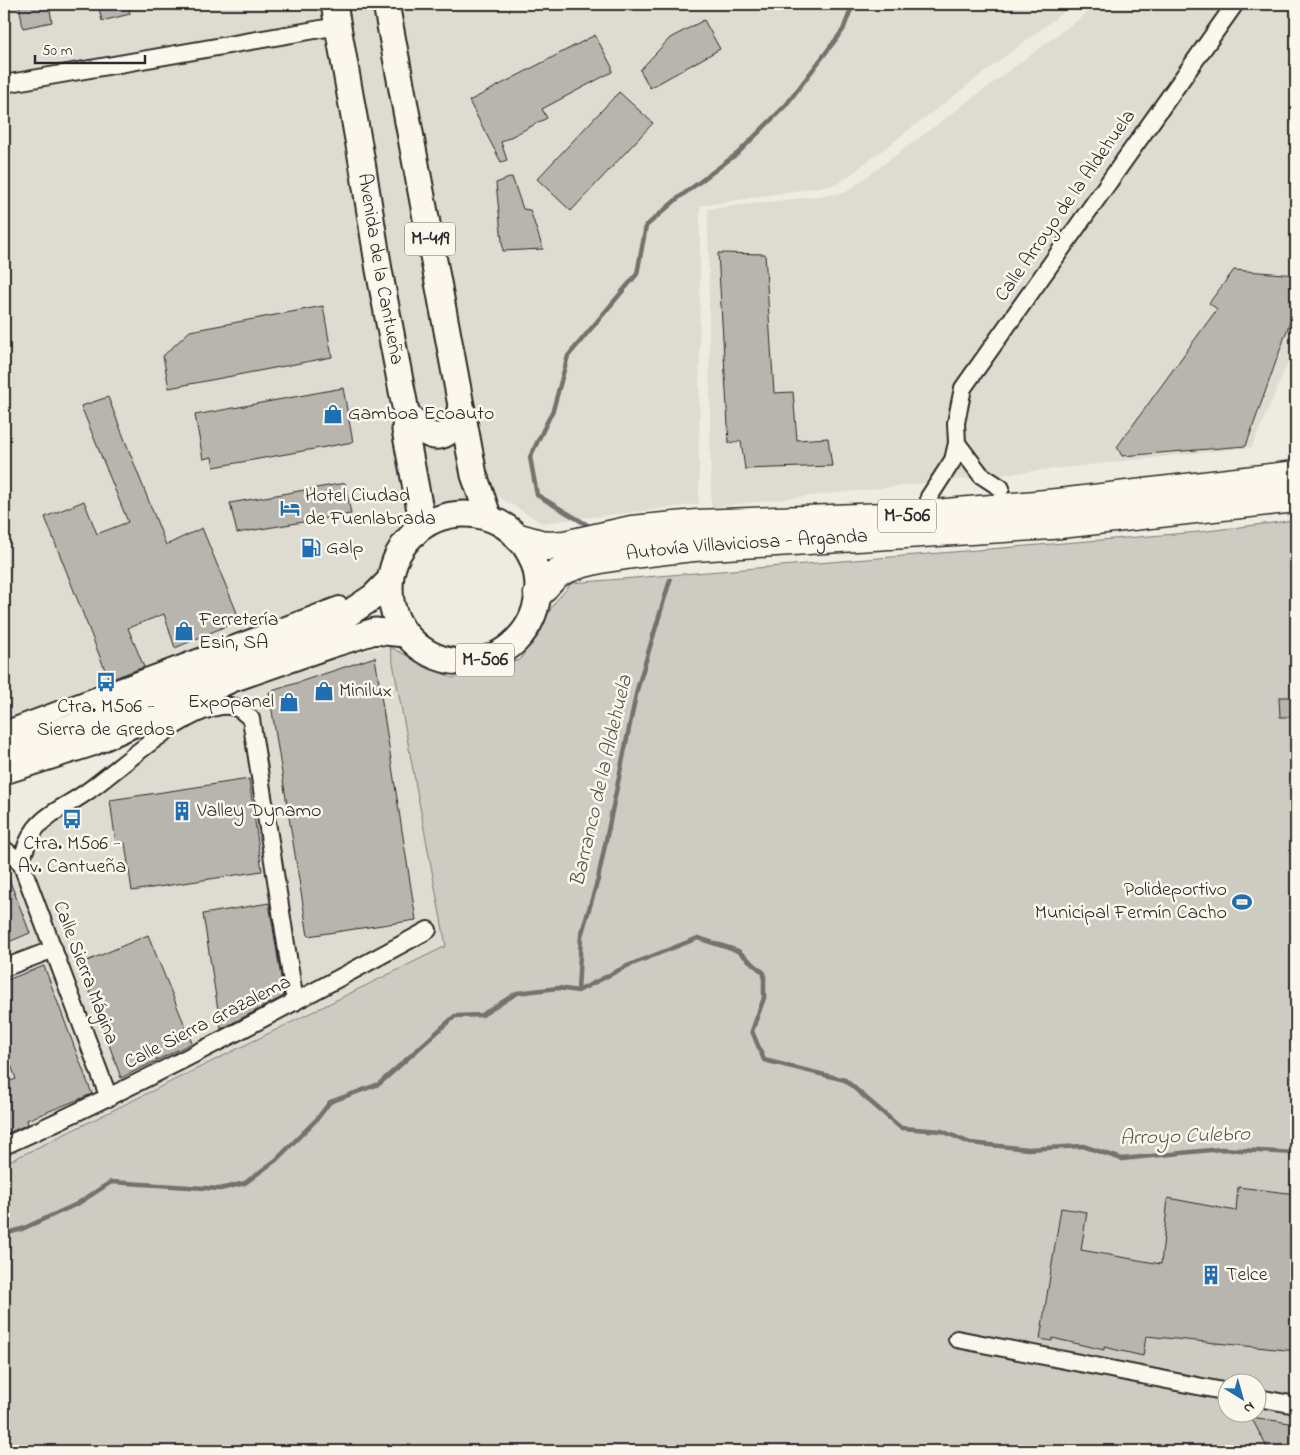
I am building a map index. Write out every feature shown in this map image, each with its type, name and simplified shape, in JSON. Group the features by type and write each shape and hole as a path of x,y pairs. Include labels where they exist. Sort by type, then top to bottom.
{"highway":[{"name":"M-506","path":"519,538 547,546 565,545 632,530 697,524 923,515 1068,502 1296,475"},
{"path":"767,521 801,510 929,497"},
{"name":"Autovía Villaviciosa - Arganda","path":"538,594 556,574 581,564 638,554 694,547 919,535 1086,522 1296,498"}],"main road":[{"name":"M-419","path":"386,4 474,475 489,518"},
{"name":"Avenida de la Cantueña","path":"336,15 382,286 406,412 405,430 420,510 415,533"},
{"path":"406,412 416,427 428,435 442,435 454,426 461,407"},
{"name":"M-506","path":"463,514 489,518 505,526 519,538 535,564 538,594 530,623 512,646 485,660 456,663 428,654 405,634 392,608 390,580 395,562 403,546 415,533 437,519 463,514"},
{"name":"M-506","path":"4,751 93,719 191,675 346,615 373,597 390,580"},
{"path":"4,771 92,743 232,679 330,645 375,630 405,634"}],"street":[{"name":"Calle Arroyo de la Aldehuela","path":"929,497 953,460 957,443 956,423 963,388 1235,4"},
{"path":"4,84 336,15"},
{"path":"957,443 982,475 1001,488"},
{"path":"8,726 337,605 373,597"},
{"path":"21,863 24,848 36,829 49,815 87,792 150,742 202,711 222,706 239,707 251,718 295,1002"},
{"name":"Calle Sierra Mágina","path":"4,849 21,863 110,1098"},
{"name":"Calle Sierra Grazalema","path":"4,1146 110,1098 295,1002 428,930"},
{"path":"4,968 54,950"},
{"path":"957,1339 1218,1390"},
{"path":"1268,1400 1296,1405"}],"shaded area":[{"path":"4,4 1074,4 838,184 700,206 699,504 542,523 489,491 409,522 376,583 336,609 4,738"},
{"path":"1099,4 1296,4 1296,344 1252,447 711,507 708,209 845,193"},
{"path":"1296,520 1296,1451 4,1451 4,1164 446,946 390,647 452,678 520,660 555,602 572,583 1199,532"},
{"path":"390,647 447,946 4,1164 4,851 86,806 202,709 328,655"}],"building":[{"path":"19,4 49,4 52,22 23,28"},
{"path":"98,4 128,4 130,14 102,21"},
{"path":"704,20 720,49 650,88 640,70 670,38"},
{"path":"595,35 612,67 612,72 542,109 547,118 501,142 507,160 501,162 469,101"},
{"path":"619,92 653,123 571,211 537,179"},
{"path":"512,177 523,209 530,210 543,249 503,251 496,183"},
{"path":"718,253 765,254 774,393 793,392 797,440 828,438 832,466 745,469 741,441 729,443"},
{"path":"1234,270 1296,275 1296,305 1246,446 1122,456 1117,447 1217,309 1209,303"},
{"path":"323,306 332,357 169,388 163,356 190,331"},
{"path":"343,388 353,442 214,467 212,457 203,459 195,415"},
{"path":"108,397 166,545 202,528 240,620 175,648 164,614 128,628 144,667 109,680 45,517 84,501 97,534 128,522 81,406"},
{"name":"Hotel Ciudad de Fuenlabrada","path":"345,483 351,514 237,533 230,503"},
{"path":"375,657 416,920 308,936 269,692"},
{"path":"1279,697 1292,697 1294,717 1280,717"},
{"path":"249,779 262,871 132,891 125,843 116,844 110,800"},
{"path":"4,866 30,933 4,944"},
{"path":"269,903 284,996 221,1029 203,914"},
{"path":"148,935 192,1043 121,1078 80,964"},
{"path":"44,966 92,1094 27,1120 28,1124 4,1135 4,1083 16,1079 4,1045 4,981"},
{"path":"1238,1187 1296,1194 1296,1351 1146,1336 1143,1356 1104,1347 1104,1350 1052,1338 1052,1341 1040,1339 1061,1208 1087,1212 1081,1250 1161,1264 1168,1198 1236,1211"},
{"path":"1268,1420 1296,1424 1296,1451 1269,1451 1254,1422 1268,1422"}],"waterway":[{"name":"Barranco de la Aldehuela","path":"589,526 537,495 530,457 553,410 568,356 637,274 646,226 677,199 738,153 786,105 843,30 853,4"},
{"name":"Barranco de la Aldehuela","path":"578,991 581,936 598,879 637,690 670,580"},
{"name":"Arroyo Culebro","path":"4,1234 22,1229 77,1204 111,1182 220,1189 245,1183 276,1160 317,1119 330,1102 379,1084 455,1016 482,1015 517,993 558,988 578,991 627,966 698,938 738,951 764,973 764,998 752,1031 764,1060 845,1080 901,1128 942,1131 970,1143 1028,1149 1083,1146 1122,1159 1221,1149 1296,1153"}],"place":[{"name":"Gamboa Ecoauto","path":"333,414"},
{"name":"Hotel Ciudad de Fuenlabrada","path":"290,508"},
{"name":"Galp","path":"311,548"},
{"name":"Ferretería Esin, SA","path":"184,631"},
{"name":"Ctra. M506 - Sierra de Gredos","path":"106,682"},
{"name":"Minilux","path":"324,691"},
{"name":"Expopanel","path":"289,702"},
{"name":"Valley Dynamo","path":"182,811"},
{"name":"Ctra. M506 - Av. Cantueña","path":"72,819"},
{"name":"Polideportivo Municipal Fermín Cacho","path":"1242,902"},
{"name":"Telce","path":"1211,1275"}]}
